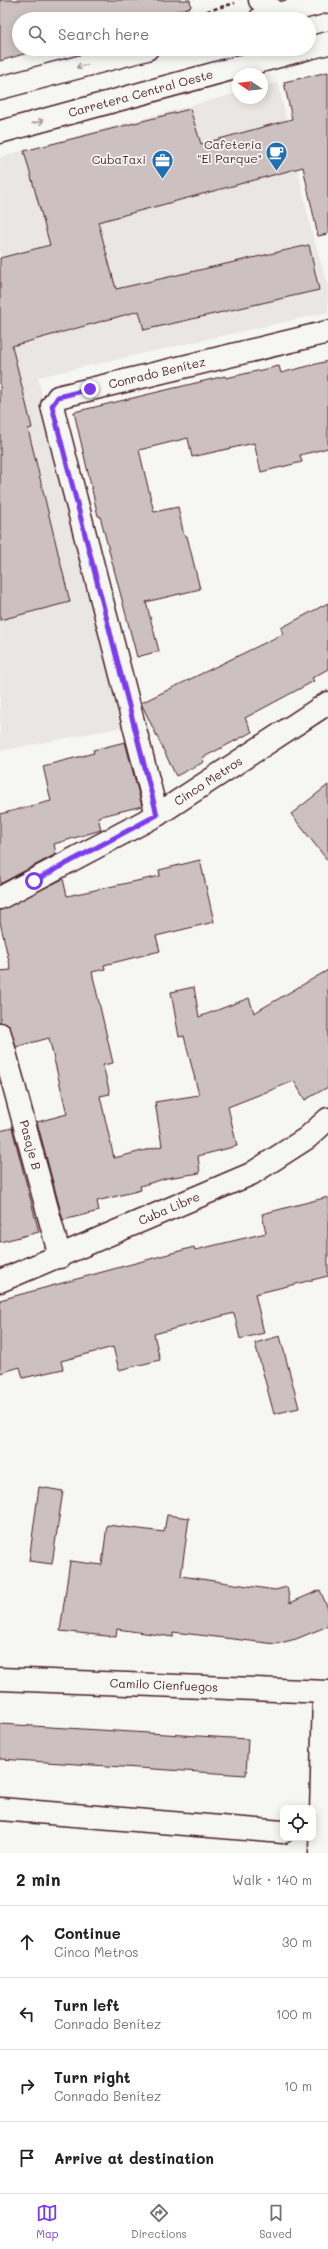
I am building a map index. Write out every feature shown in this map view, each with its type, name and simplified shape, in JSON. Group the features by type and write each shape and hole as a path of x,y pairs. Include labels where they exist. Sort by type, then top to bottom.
{"street":[{"path":"260,0 271,12"},
{"path":"292,12 328,1"},
{"path":"0,88 121,56"},
{"name":"Carretera Central Oeste","path":"0,132 279,56"},
{"name":"Conrado Benítez","path":"157,815 52,406 58,397 328,332"},
{"name":"Cinco Metros","path":"0,898 157,815 328,703"},
{"name":"Pasaje B","path":"0,1034 60,1257"},
{"name":"Cuba Libre","path":"0,1281 60,1257 200,1194 251,1174 307,1138 328,1119"},
{"name":"Camilo Cienfuegos","path":"0,1679 326,1693"},
{"path":"318,1841 326,1723 326,1693"},
{"path":"0,1809 280,1832"}],"path":[{"path":"203,12 236,2"}],"shaded area":[{"path":"278,83 312,233 328,286 328,312 38,377 47,420 122,727 0,751 0,157 232,95 232,104 268,104 268,86"}],"building":[{"path":"0,0 190,0 191,7 174,12 12,12 12,56 17,56 0,61"},
{"path":"328,72 328,234 318,236 303,167 98,222 116,289 309,245 319,290 144,330 139,311 12,346 32,428 28,429 70,602 0,620 0,258 50,245 24,151 190,109 201,144 292,119 284,82"},
{"path":"328,361 328,448 300,455 302,462 261,472 254,443 192,457 188,438 139,450 154,512 178,507 184,536 187,536 200,589 146,602 159,651 137,657 100,516 98,516 74,412 225,376 226,378 279,366 281,373"},
{"path":"328,603 328,669 312,678 314,681 245,718 252,732 202,758 204,762 176,776 141,703 283,634 281,628"},
{"path":"125,742 142,806 98,817 101,830 54,844 56,854 0,884 0,814 51,801 43,766 94,753 93,750"},
{"path":"328,785 328,861 291,814"},
{"path":"200,860 214,922 156,936 160,951 104,965 105,969 92,972 113,1063 103,1065 110,1094 100,1096 114,1158 162,1146 155,1102 199,1095 184,1036 179,1037 171,992 194,987 199,1017 249,998 254,1013 328,970 328,1087 305,1100 294,1081 228,1107 237,1146 198,1156 200,1173 167,1178 140,1186 141,1190 97,1201 99,1211 63,1220 37,1122 67,1114 49,1038 16,1047 9,1025 0,1022 0,971 11,970 0,922 0,910 63,879 67,896 160,876 159,870"},
{"path":"12,1128 39,1232 0,1242 0,1131"},
{"path":"328,1197 328,1276 255,1294 264,1333 240,1339 234,1313 154,1334 160,1360 119,1370 113,1347 61,1361 63,1369 23,1378 20,1367 0,1373 0,1300 194,1247 195,1250 266,1233 262,1214"},
{"path":"280,1336 299,1408 274,1414 255,1343"},
{"path":"39,1487 63,1491 52,1564 29,1561"},
{"path":"167,1515 189,1518 181,1576 275,1590 287,1587 290,1603 320,1590 328,1609 328,1626 296,1639 276,1644 173,1632 173,1637 117,1629 116,1637 60,1631 70,1561 102,1565 107,1525 164,1532"},
{"path":"0,1724 248,1739 246,1775 0,1759"}],"place":[{"name":"Cafeteria \"El Parque\"","path":"277,172"},
{"name":"CubaTaxi","path":"162,180"}],"route":[{"path":"34,881 157,815 52,406 58,397 90,389"}]}
